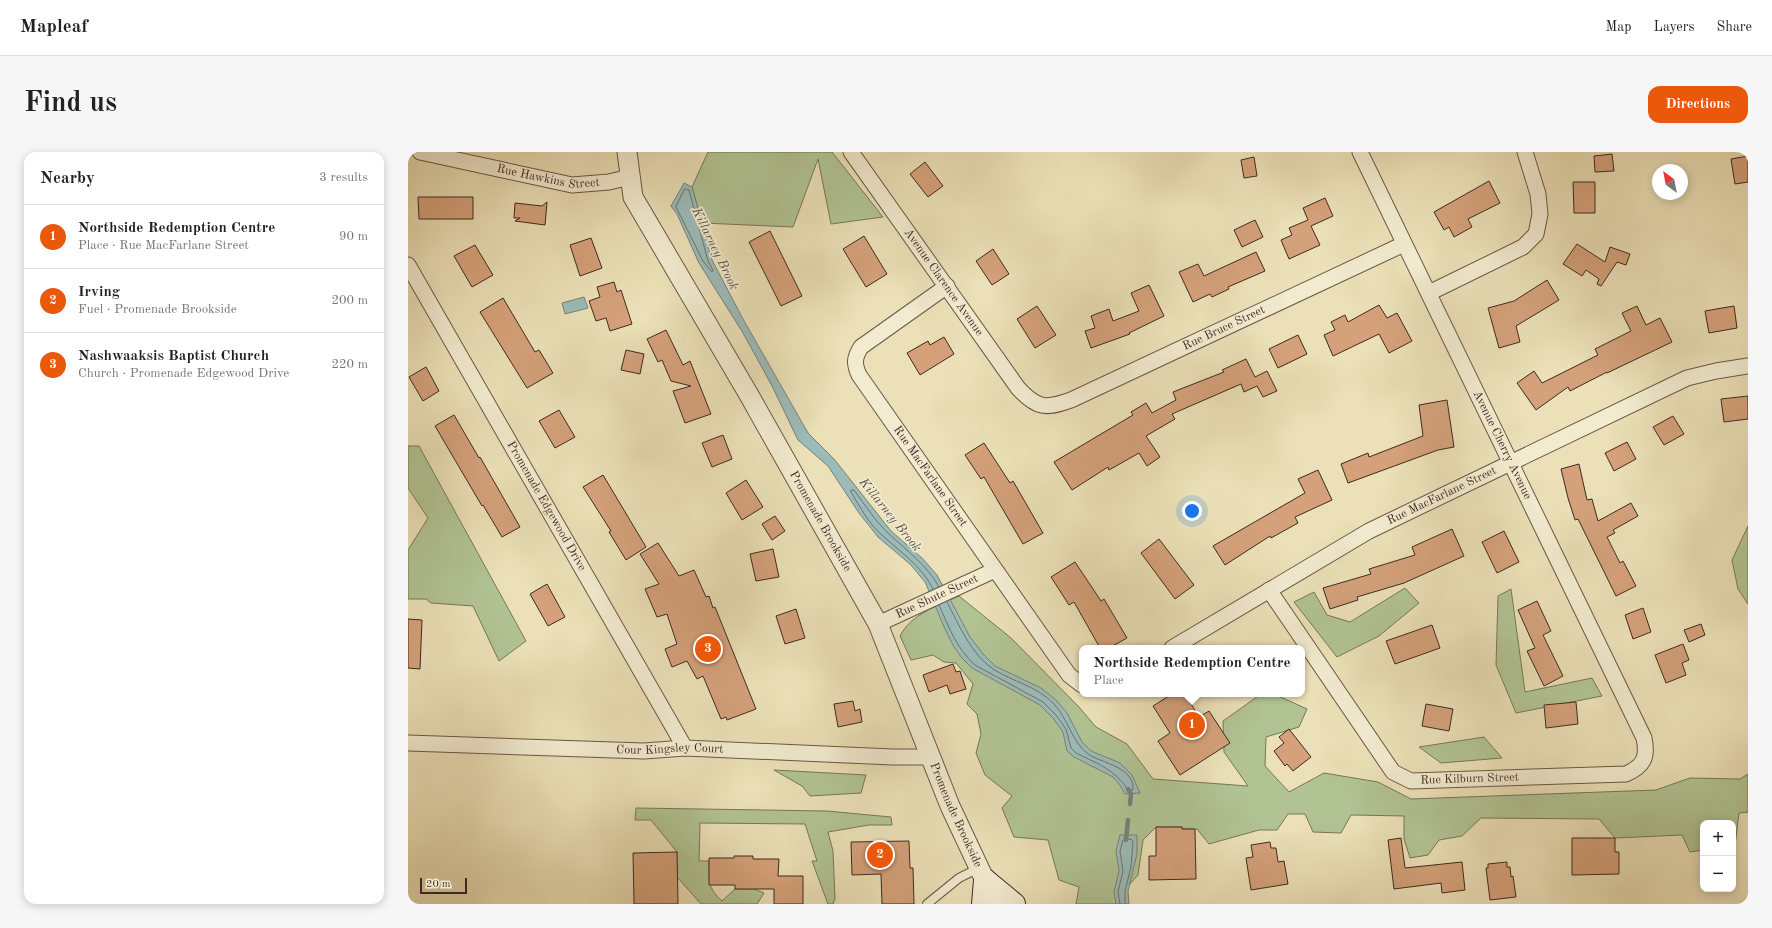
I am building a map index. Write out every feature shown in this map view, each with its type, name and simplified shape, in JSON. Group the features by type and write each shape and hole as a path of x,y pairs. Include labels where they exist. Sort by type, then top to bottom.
{"main road":[{"path":"982,874 983,904"},
{"path":"982,874 1014,904"}],"street":[{"name":"Rue Hawkins Street","path":"420,152 572,186 609,182 630,177"},
{"name":"Promenade Brookside","path":"627,152 633,197 749,395 878,624 932,757 950,806 996,904"},
{"name":"Avenue Clarence Avenue","path":"851,152 1018,388 1029,400 1043,406"},
{"name":"Avenue Cherry Avenue","path":"1360,152 1644,738"},
{"path":"1429,293 1523,247 1536,234 1540,214 1538,194 1525,152"},
{"name":"Rue Bruce Street","path":"1043,406 1057,405 1071,400 1404,244"},
{"name":"Promenade Edgewood Drive","path":"408,265 685,748"},
{"name":"Rue MacFarlane Street","path":"947,286 861,347 855,356 855,366 859,375 995,570 1069,674 1079,682"},
{"name":"Rue MacFarlane Street","path":"1177,645 1369,531 1687,378 1716,371 1748,366"},
{"name":"Rue Shute Street","path":"878,624 995,570"},
{"name":"Rue Kilburn Street","path":"1269,590 1393,772 1411,781 1626,774 1637,770 1644,760 1646,749 1644,738"},
{"name":"Cour Kingsley Court","path":"408,743 644,751 685,748 893,757 932,757"}],"lane":[{"path":"927,904 959,878 982,874"}],"green space":[{"path":"708,152 832,152 883,217 831,224 818,159 793,227 702,223 692,187"},
{"path":"408,446 419,446 526,641 499,661 473,606 431,603 426,599 408,599 408,550 428,518 408,488"},
{"path":"1748,526 1748,604 1738,589 1732,560"},
{"path":"1405,588 1419,603 1379,636 1337,657 1294,602 1314,592 1327,615 1350,622"},
{"path":"1511,589 1525,692 1592,678 1602,696 1516,713 1496,665 1498,596"},
{"path":"959,596 1011,638 1078,706 1096,727 1127,744 1153,779 1248,786 1224,752 1223,721 1257,697 1281,697 1307,709 1299,727 1266,737 1265,766 1289,792 1324,773 1378,782 1411,799 1656,790 1690,778 1740,779 1748,774 1748,812 1739,813 1736,838 1736,820 1700,820 1700,850 1690,852 1682,835 1615,838 1599,819 1481,818 1462,836 1439,840 1428,855 1410,858 1404,839 1404,816 1351,815 1341,833 1313,832 1305,814 1288,814 1277,830 1259,830 1209,844 1197,829 1182,829 1182,827 1156,827 1143,840 1138,875 1121,894 1123,904 1076,904 1079,887 1059,880 1048,840 1014,837 1002,808 1012,796 985,775 976,753 981,734 977,714 967,704 973,684 956,663 944,662 933,655 911,660 900,636 911,622 925,612"},
{"path":"1484,737 1502,758 1441,763 1419,747"},
{"path":"774,770 866,775 861,793 810,796 802,786"},
{"path":"636,808 827,811 891,817 892,825 869,825 828,832 833,851 835,899 833,904 828,904 812,861 817,861 805,824 700,823 699,861 709,861 710,883 717,896 722,901 735,889 754,889 764,893 757,904 701,904 677,877 677,852 651,820 635,820"}],"water":[{"path":"684,183 692,187 712,260 743,319 808,433 834,459 891,531 922,558 937,575 970,637 983,654 995,666 1041,688 1056,700 1067,713 1082,742 1091,751 1120,763 1132,775 1140,793 1125,794 1113,777 1074,757 1067,751 1063,732 1053,718 1040,705 972,668 962,658 954,647 945,629 925,582 911,565 878,537 859,513 828,466 798,440 772,386 743,333 699,263 677,214 671,206"},
{"path":"584,297 588,308 565,314 562,303"},
{"path":"1120,835 1137,835 1137,854 1128,891 1129,904 1116,904 1114,892 1119,871 1116,851"}],"building":[{"path":"1612,154 1614,171 1595,172 1594,156"},
{"path":"1748,156 1748,182 1735,184 1731,159"},
{"path":"1254,157 1257,176 1244,178 1241,160"},
{"path":"925,162 943,186 928,197 910,174"},
{"path":"1489,181 1500,203 1468,219 1472,227 1454,237 1449,227 1444,230 1434,212"},
{"path":"1573,182 1595,182 1595,213 1574,213"},
{"path":"418,197 473,197 473,219 419,219"},
{"path":"1325,198 1333,216 1311,226 1320,245 1289,259 1281,240 1292,235 1289,228 1308,220 1303,208"},
{"path":"547,202 545,225 515,221 520,218 514,218 515,203 542,206"},
{"path":"1255,220 1263,237 1242,247 1234,230"},
{"path":"770,231 802,296 781,306 749,242"},
{"path":"864,236 887,274 866,287 843,249"},
{"path":"591,238 602,268 580,276 570,245"},
{"path":"1577,244 1605,262 1610,247 1630,254 1626,265 1617,262 1601,286 1597,284 1599,279 1586,270 1582,276 1563,264"},
{"path":"475,245 493,275 472,287 454,256"},
{"path":"993,249 1009,274 992,285 976,261"},
{"path":"1256,252 1265,271 1228,287 1229,289 1212,297 1210,294 1193,302 1179,272 1198,264 1204,276"},
{"path":"1547,280 1559,300 1516,326 1520,342 1499,348 1488,308 1514,301"},
{"path":"614,282 617,292 621,290 632,324 610,331 606,318 596,321 589,301 600,297 597,287"},
{"path":"1149,285 1164,316 1129,333 1130,334 1091,348 1085,331 1095,328 1091,316 1109,309 1113,321 1139,311 1131,293"},
{"path":"503,298 535,352 539,350 553,373 527,388 480,312"},
{"path":"1379,305 1387,318 1397,313 1412,341 1389,353 1379,334 1333,356 1324,335 1335,330 1331,322 1345,315 1348,322"},
{"path":"1037,306 1056,335 1035,348 1017,319"},
{"path":"1637,306 1646,325 1660,318 1672,342 1570,391 1568,387 1536,410 1517,383 1534,371 1542,383 1598,355 1595,349 1631,331 1622,313"},
{"path":"1734,306 1737,328 1709,333 1705,311"},
{"path":"666,330 683,365 690,361 711,414 685,423 673,391 691,386 671,381 662,360 658,362 647,339"},
{"path":"1298,335 1307,354 1278,368 1269,349"},
{"path":"944,337 954,354 920,375 907,353 928,341 930,345"},
{"path":"626,350 644,354 640,374 621,370"},
{"path":"1246,359 1255,377 1267,371 1277,391 1263,397 1257,386 1244,392 1241,384 1172,414 1175,419 1146,436 1160,457 1147,466 1139,453 1109,470 1108,467 1072,490 1054,462 1133,415 1131,412 1146,403 1152,413 1176,400 1173,392 1224,372 1222,370"},
{"path":"426,367 439,391 423,401 409,377"},
{"path":"1748,396 1748,419 1724,422 1721,399"},
{"path":"1447,400 1454,447 1438,450 1348,483 1341,464 1368,453 1369,457 1423,436 1419,405"},
{"path":"559,410 575,437 555,448 539,421"},
{"path":"454,415 520,527 502,537 435,426"},
{"path":"1673,416 1684,434 1664,445 1653,427"},
{"path":"723,435 732,459 712,467 702,443"},
{"path":"1627,442 1636,459 1614,471 1605,453"},
{"path":"984,443 1010,483 1013,481 1043,533 1023,544 984,477 981,479 965,455"},
{"path":"1579,464 1587,500 1592,499 1598,521 1631,503 1638,516 1613,530 1615,533 1607,537 1620,563 1623,561 1636,586 1616,596 1578,519 1575,520 1568,498 1561,469"},
{"path":"1318,470 1332,500 1295,517 1298,523 1271,538 1270,536 1225,565 1213,546 1305,493 1298,479"},
{"path":"603,475 646,547 626,560 609,532 611,531 583,487"},
{"path":"746,480 763,507 742,520 726,493"},
{"path":"775,516 785,531 772,540 762,524"},
{"path":"1452,529 1464,556 1404,583 1357,597 1358,600 1330,609 1323,588 1371,574 1369,569 1415,555 1412,547"},
{"path":"1504,531 1519,562 1497,573 1482,542"},
{"path":"1159,539 1194,585 1175,599 1141,553"},
{"path":"658,543 679,576 694,570 706,597 709,596 713,608 715,607 756,709 727,720 726,717 721,719 703,676 697,679 687,661 672,667 665,649 677,644 667,614 657,617 645,589 659,584 640,554"},
{"path":"773,549 779,577 756,581 750,554"},
{"path":"1075,562 1101,601 1104,599 1127,638 1114,645 1098,645 1074,602 1069,605 1051,577"},
{"path":"547,584 565,617 548,626 530,594"},
{"path":"1537,601 1551,631 1543,635 1563,676 1544,686 1527,651 1535,648 1518,610"},
{"path":"1643,608 1651,632 1633,639 1625,615"},
{"path":"796,609 805,638 785,644 776,616"},
{"path":"408,619 422,620 420,669 408,668"},
{"path":"1701,624 1705,635 1689,642 1684,630"},
{"path":"1432,625 1440,648 1395,664 1386,641"},
{"path":"1683,644 1689,660 1682,663 1686,675 1666,683 1655,655"},
{"path":"953,664 956,672 960,671 966,689 950,694 947,685 929,692 923,675"},
{"path":"1167,697 1187,697 1199,717 1209,711 1230,743 1180,775 1158,741 1170,733 1153,706"},
{"path":"853,701 855,711 860,709 862,722 838,727 834,704"},
{"path":"1576,702 1578,724 1546,728 1544,705"},
{"path":"1426,704 1453,709 1449,731 1422,726"},
{"path":"1289,729 1311,757 1293,771 1287,764 1285,766 1274,751 1284,743 1279,737"},
{"path":"1156,827 1182,827 1182,829 1195,829 1196,879 1149,880 1149,856 1156,856"},
{"path":"1401,838 1405,868 1462,862 1465,890 1442,893 1441,883 1394,889 1388,840"},
{"path":"1572,838 1615,838 1615,852 1619,852 1619,874 1572,875"},
{"path":"909,841 910,868 913,868 914,904 882,904 881,874 852,875 851,842"},
{"path":"1270,842 1271,848 1276,848 1278,862 1284,861 1288,884 1251,890 1246,858 1253,857 1251,845"},
{"path":"677,852 678,904 634,904 633,853"},
{"path":"734,856 753,856 753,859 779,859 778,876 803,876 803,904 774,904 774,889 735,889 735,885 709,885 709,858 734,858"},
{"path":"1507,862 1507,867 1510,867 1511,877 1513,876 1516,897 1490,900 1486,868 1488,868 1488,864"}],"waterway":[{"name":"Killarney Brook","path":"1128,789 1131,794 1130,804"},
{"name":"Killarney Brook","path":"1126,840 1128,820"}],"place":[{"name":"Nashwaaksis Baptist Church","path":"708,649"},
{"name":"Northside Redemption Centre","path":"1192,725"},
{"name":"Irving","path":"880,855"}]}
